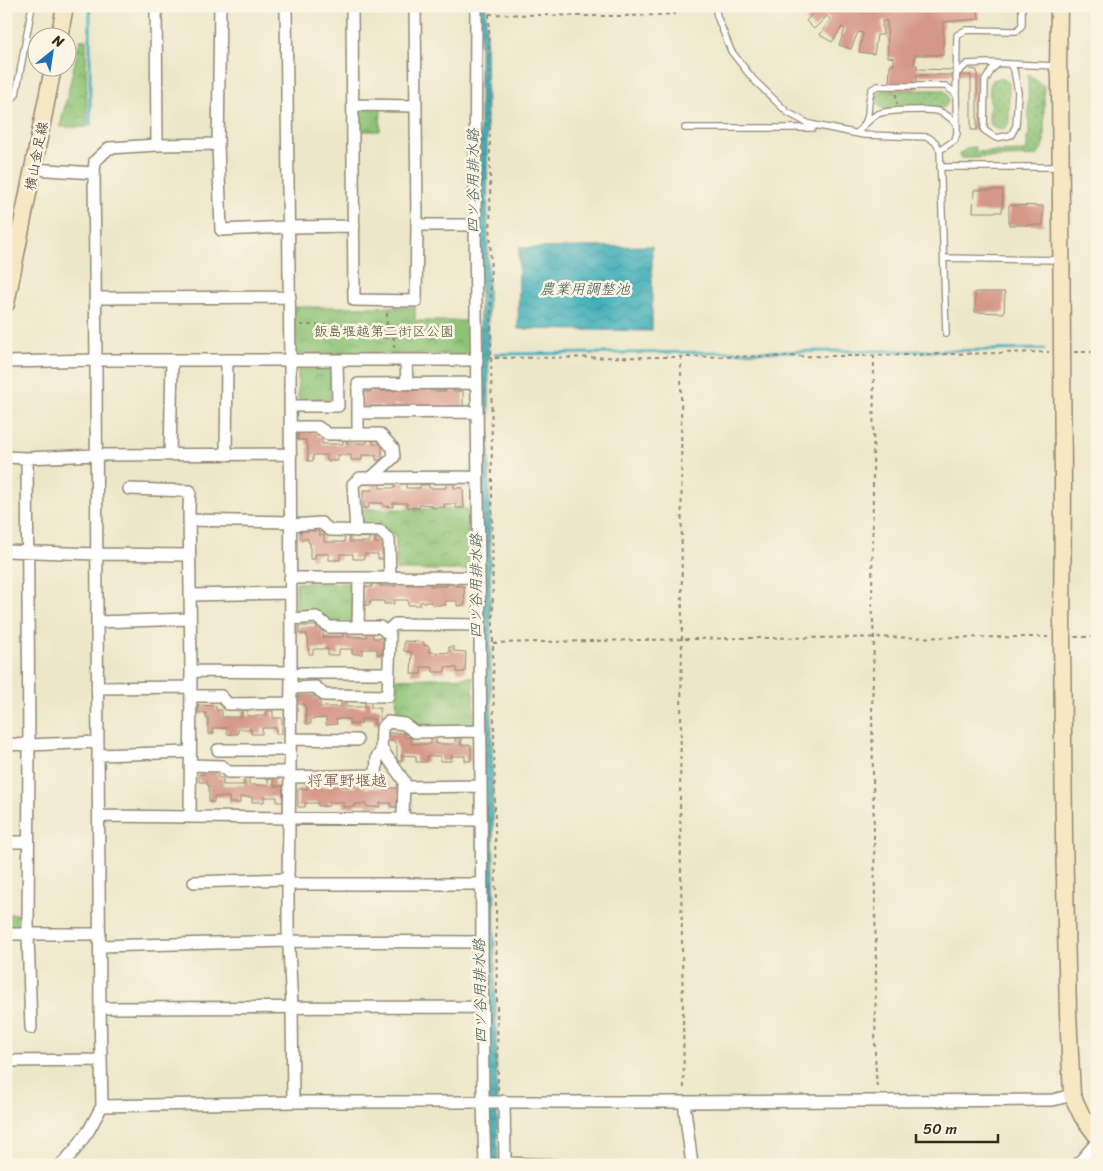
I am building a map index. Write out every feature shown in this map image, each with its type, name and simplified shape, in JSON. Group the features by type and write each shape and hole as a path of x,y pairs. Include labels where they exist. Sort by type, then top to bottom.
{"street":[{"path":"61,28 65,6"},
{"path":"156,6 157,145"},
{"path":"220,6 218,144 222,230 354,226"},
{"path":"286,6 290,297 290,578 291,619 296,673 291,688 290,703 288,881 293,1102"},
{"path":"352,6 354,300 416,301 415,6"},
{"path":"476,6 482,1007 493,1102 505,1164 557,1165"},
{"path":"1059,6 1064,836 1072,1095 1082,1116 1097,1136"},
{"name":"横山金足線","path":"6,304 51,78"},
{"path":"353,105 416,106"},
{"path":"61,1165 89,1130 102,1106 96,622 95,161 110,148 218,144"},
{"path":"33,169 94,174"},
{"path":"417,225 476,225"},
{"path":"96,298 290,297"},
{"path":"6,362 96,360 477,360"},
{"path":"290,406 338,406 337,360"},
{"path":"406,360 407,383"},
{"path":"170,455 172,361"},
{"path":"226,455 227,361"},
{"path":"358,434 358,384 477,383"},
{"path":"358,412 477,412"},
{"path":"290,427 318,427 328,434 380,434 393,448 394,457 371,478"},
{"path":"6,457 291,454"},
{"path":"27,458 28,934 31,1028"},
{"path":"356,531 353,484 360,478 478,478"},
{"path":"129,489 190,490 190,816"},
{"path":"189,520 320,523 330,530 380,531 390,540 390,578"},
{"path":"6,551 96,554 189,554"},
{"path":"290,578 479,577"},
{"path":"358,627 359,578"},
{"path":"190,595 291,593"},
{"path":"291,619 316,617 329,627 380,627 390,636 388,696 324,695 316,687 291,688"},
{"path":"96,622 190,619"},
{"path":"386,632 395,624 480,625"},
{"path":"191,671 389,673"},
{"path":"97,688 191,692 220,696 228,704 290,703"},
{"path":"376,775 377,757 381,752 382,728 388,722 404,724 415,732 481,731"},
{"path":"218,750 356,740"},
{"path":"6,744 98,742"},
{"path":"381,748 402,782 403,818"},
{"path":"98,754 190,752"},
{"path":"190,765 222,766 228,772 376,775 402,782 481,786"},
{"path":"99,816 481,820"},
{"path":"6,842 28,842"},
{"path":"194,882 288,881 481,884"},
{"path":"6,934 100,940 482,942"},
{"path":"100,1008 482,1007"},
{"path":"6,1061 101,1060"},
{"path":"102,1106 293,1102 1053,1100 1072,1095"},
{"path":"485,1165 493,1102"},
{"path":"684,1102 692,1165"},
{"path":"1077,1165 1097,1142"}],"lane":[{"path":"6,100 13,98 16,94 32,6"},
{"path":"716,6 717,16 731,51 753,79 787,112 809,124 864,135 928,137 935,142 940,150 946,334"},
{"path":"940,150 955,140 957,134 958,35 966,30 1018,31 1022,25 1022,6"},
{"path":"957,73 967,64 1058,66"},
{"path":"998,64 992,69 985,81 984,130 996,138 1011,134 1016,126 1018,92 1014,70 1010,64"},
{"path":"865,124 869,113 868,97 872,89 878,86 946,86 956,94"},
{"path":"856,133 878,114 898,111 936,110 948,116 957,124"},
{"path":"685,128 826,127"},
{"path":"940,167 1060,167"},
{"path":"944,258 1061,260"}],"path":[{"path":"489,6 493,643 493,1102"},
{"path":"489,14 602,17 656,15 675,14 675,6"},
{"path":"897,86 896,99 898,111"},
{"path":"295,326 387,326 387,301"},
{"path":"356,325 355,337 394,338"},
{"path":"491,358 1097,352"},
{"path":"874,355 872,606 874,638 872,711 876,964 875,1054 878,1100"},
{"path":"681,356 682,640 680,799 684,1102"},
{"path":"493,643 742,638 1097,637"}],"green space":[{"path":"80,40 86,40 87,127 60,127 71,78 78,78 78,49"},
{"path":"1028,74 1044,86 1044,146 1037,156 962,158 959,154 968,148 975,147 976,152 1027,151 1027,138 1029,135"},
{"path":"999,78 1009,83 1009,123 1002,130 994,128 989,121 990,85 993,80"},
{"path":"883,90 942,90 946,92 949,100 945,107 940,109 883,109 877,104 875,99 877,94"},
{"path":"361,109 381,109 380,131 356,131 357,113"},
{"name":"飯島堰越第二街区公園","path":"294,307 415,307 415,321 473,321 473,355 294,354"},
{"path":"298,369 330,370 330,400 298,399"},
{"path":"360,509 468,509 469,570 396,570 396,538 381,526 360,525"},
{"path":"296,583 353,583 354,621 331,622 296,613"},
{"path":"473,677 474,727 416,726 409,720 397,719 396,679"},
{"path":"6,914 25,914 25,926 20,931 6,931"}],"water":[{"name":"四ツ谷用排水路","path":"480,6 486,6 491,663 498,1165 489,1165 487,1097 480,356"},
{"name":"農業用調整池","path":"652,246 652,331 518,329 519,248"}],"building":[{"path":"817,6 866,6 881,9 881,6 978,6 979,19 943,22 943,55 915,55 914,65 917,65 917,69 952,70 954,67 968,67 977,70 977,130 971,130 971,75 917,75 916,90 889,89 890,65 894,65 894,58 888,57 887,21 882,21 883,35 877,35 874,54 859,52 863,33 858,32 851,49 839,45 845,29 842,27 832,42 820,35 830,19 827,16 814,29 806,21"},
{"path":"974,190 1003,190 1002,212 973,212"},
{"path":"1009,205 1043,206 1043,225 1009,225"},
{"path":"975,292 1005,292 1004,313 975,312"},
{"path":"374,328 398,328 399,335 374,335"},
{"path":"395,385 406,385 406,390 419,390 419,387 428,387 429,391 446,391 446,386 453,386 453,391 463,391 463,410 455,410 455,406 444,406 444,410 407,410 407,405 393,405 393,409 382,409 382,406 369,406 369,410 362,410 362,392 371,392 371,386 379,386 379,391 395,391"},
{"path":"298,432 317,432 317,436 322,437 322,444 343,444 343,436 347,437 347,443 367,443 367,437 373,437 373,444 382,444 382,460 376,460 376,455 362,455 362,460 351,460 351,455 338,455 338,461 327,461 327,455 313,455 313,461 308,461 308,445 306,440 298,440"},
{"path":"395,482 406,482 406,488 420,488 420,485 429,485 429,488 446,488 446,483 454,483 454,488 463,488 464,508 456,508 456,504 444,504 445,507 432,508 431,505 420,504 419,508 407,507 407,503 393,503 393,507 383,506 383,503 369,503 369,508 363,508 363,490 372,490 371,483 380,483 380,488 395,488"},
{"path":"300,531 319,531 319,535 324,535 324,542 345,542 344,535 349,535 349,542 369,542 369,536 375,536 375,543 384,543 384,559 378,559 378,554 364,554 364,559 353,559 353,554 340,554 340,560 329,560 329,554 315,554 315,559 310,559 310,543 308,539 300,539"},
{"path":"396,580 407,580 407,585 421,585 421,582 430,582 430,586 447,586 447,581 455,581 455,586 464,586 465,605 457,606 457,601 445,601 446,605 420,602 420,605 408,605 408,600 394,600 394,604 384,604 384,601 370,601 370,605 363,605 364,587 372,587 372,581 381,581 380,586 396,586"},
{"path":"299,626 317,626 317,630 323,630 323,637 343,637 343,630 348,630 348,637 367,637 367,631 373,631 373,638 383,638 383,654 377,654 377,649 363,649 363,654 352,654 352,649 339,649 339,655 328,655 328,649 313,649 313,654 309,654 307,634 299,634"},
{"path":"404,641 424,642 424,645 429,646 429,652 449,653 449,647 454,647 454,651 466,652 465,672 457,672 457,668 445,667 445,672 433,672 433,667 421,667 421,674 411,674 412,652 404,651"},
{"path":"296,696 315,696 315,700 320,700 320,707 341,707 341,700 346,700 346,707 365,707 365,701 371,701 371,708 380,708 380,724 374,724 374,719 361,719 361,724 349,724 349,719 336,719 337,724 326,725 326,718 311,719 311,724 306,724 306,708 304,704 296,704"},
{"path":"198,705 216,706 216,710 222,710 222,717 242,717 242,710 247,710 247,716 266,716 267,711 273,711 273,718 282,718 282,734 276,734 276,728 262,728 262,734 251,734 251,729 238,729 238,734 227,734 227,728 213,728 213,734 208,734 208,718 206,713 198,713"},
{"path":"387,733 405,733 405,737 411,737 411,744 431,744 431,737 436,737 436,744 455,744 455,738 461,738 461,745 471,745 471,761 465,761 465,756 451,756 451,761 440,761 440,756 427,756 427,762 416,762 416,756 401,755 402,761 397,761 397,746 395,741 387,741"},
{"path":"199,774 218,774 218,778 223,778 223,785 244,785 244,778 249,778 249,785 268,785 268,779 274,779 274,786 283,786 283,802 277,802 277,797 264,797 264,802 252,802 252,797 240,797 240,803 229,803 229,797 214,797 214,802 209,802 209,786 207,782 199,782"},
{"path":"331,782 342,782 342,787 355,787 355,784 364,784 365,788 382,788 382,783 389,783 389,788 399,788 399,807 391,807 391,803 380,803 380,807 367,807 366,804 355,804 355,807 343,807 343,802 329,802 329,806 318,806 318,803 305,803 305,807 298,807 298,789 307,789 307,783 315,783 315,788 331,788"}],"waterway":[{"path":"90,8 90,125"},
{"path":"495,354 1044,349"}],"district":[{"name":"将軍野堰越","path":"347,780"}]}
